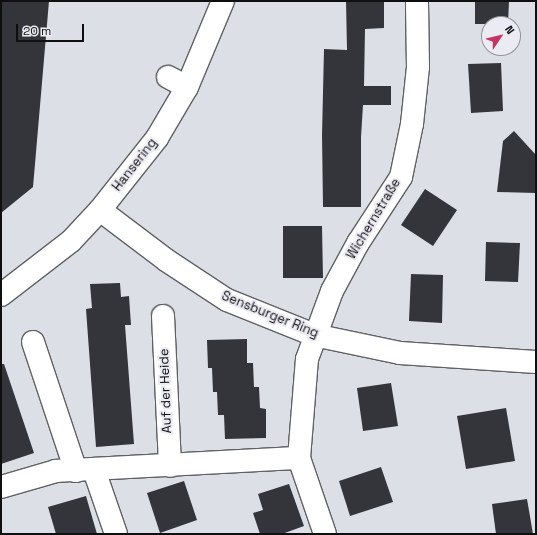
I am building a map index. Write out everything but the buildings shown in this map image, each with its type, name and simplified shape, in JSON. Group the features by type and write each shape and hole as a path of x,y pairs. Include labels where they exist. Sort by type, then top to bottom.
{"street":[{"name":"Hansering","path":"1,295 71,241 100,210 157,138 187,87 223,1"},
{"name":"Wichernstraße","path":"314,335 332,291 358,243 401,177 412,124 418,67 417,1"},
{"path":"168,77 187,87"},
{"name":"Sensburger Ring","path":"100,210 166,260 227,300 314,335 400,353 536,362"},
{"name":"Auf der Heide","path":"163,316 170,466"},
{"path":"314,335 306,359 299,458 325,534"},
{"path":"33,342 85,470 116,534"},
{"path":"1,487 56,471 299,458"}]}
